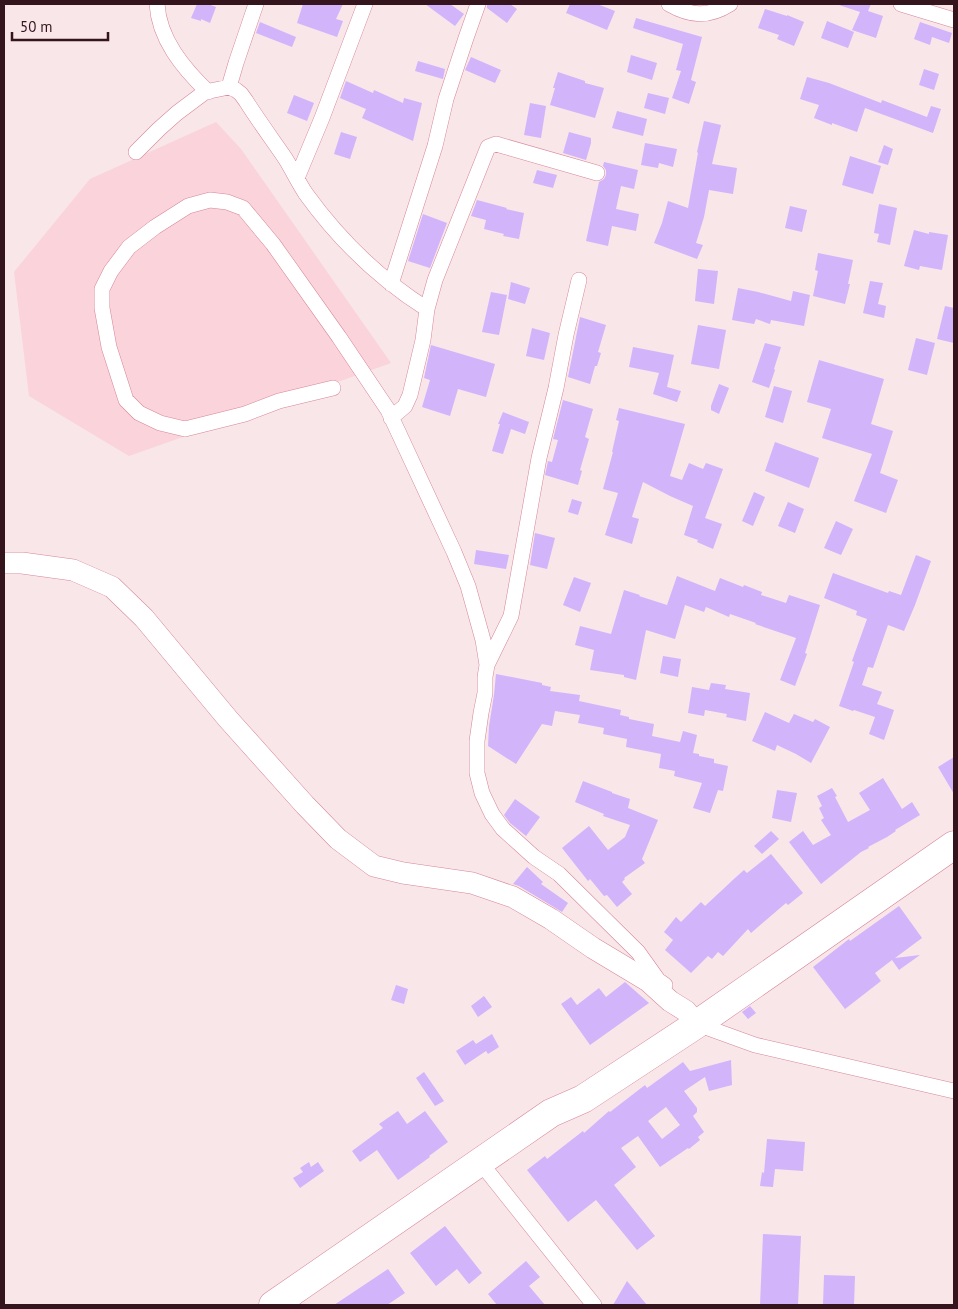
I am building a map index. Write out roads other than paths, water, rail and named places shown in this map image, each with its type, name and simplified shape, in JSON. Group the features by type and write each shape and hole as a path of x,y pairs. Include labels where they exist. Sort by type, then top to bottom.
{"highway":[{"path":"691,1014 954,826"},
{"path":"273,1305 551,1113 574,1088 954,845"}],"street":[{"path":"158,4 163,30 171,49 193,78 208,92"},
{"path":"229,87 256,4"},
{"path":"297,178 366,4"},
{"path":"391,284 435,146 446,99 478,4"},
{"path":"669,4 697,15 723,8 730,4"},
{"path":"901,4 920,6 954,20"},
{"path":"136,152 159,128 205,92 229,87 236,90 241,94 305,192 325,219 369,267 427,309"},
{"path":"391,418 405,406 410,395 423,340 427,309 435,280 488,147 496,144 597,173"},
{"path":"333,388 279,401 245,414 185,429 160,423 138,413 126,400 109,347 102,308 102,289 111,271 129,247 155,227 188,206 210,200 227,202 243,208 273,244 388,410 468,586 483,640 487,665"},
{"path":"579,280 540,458 511,616 487,665 485,693 477,741 477,773 482,793 492,814 509,834 534,857 559,874 613,927 638,952 658,980 691,1014"},
{"path":"4,562 73,570 112,587 144,618 228,720 304,804 338,839 374,866 403,873 472,884 512,897 551,919 593,948 648,981 670,1001 691,1014 755,1045 954,1091"},
{"path":"480,1162 594,1305"}]}
